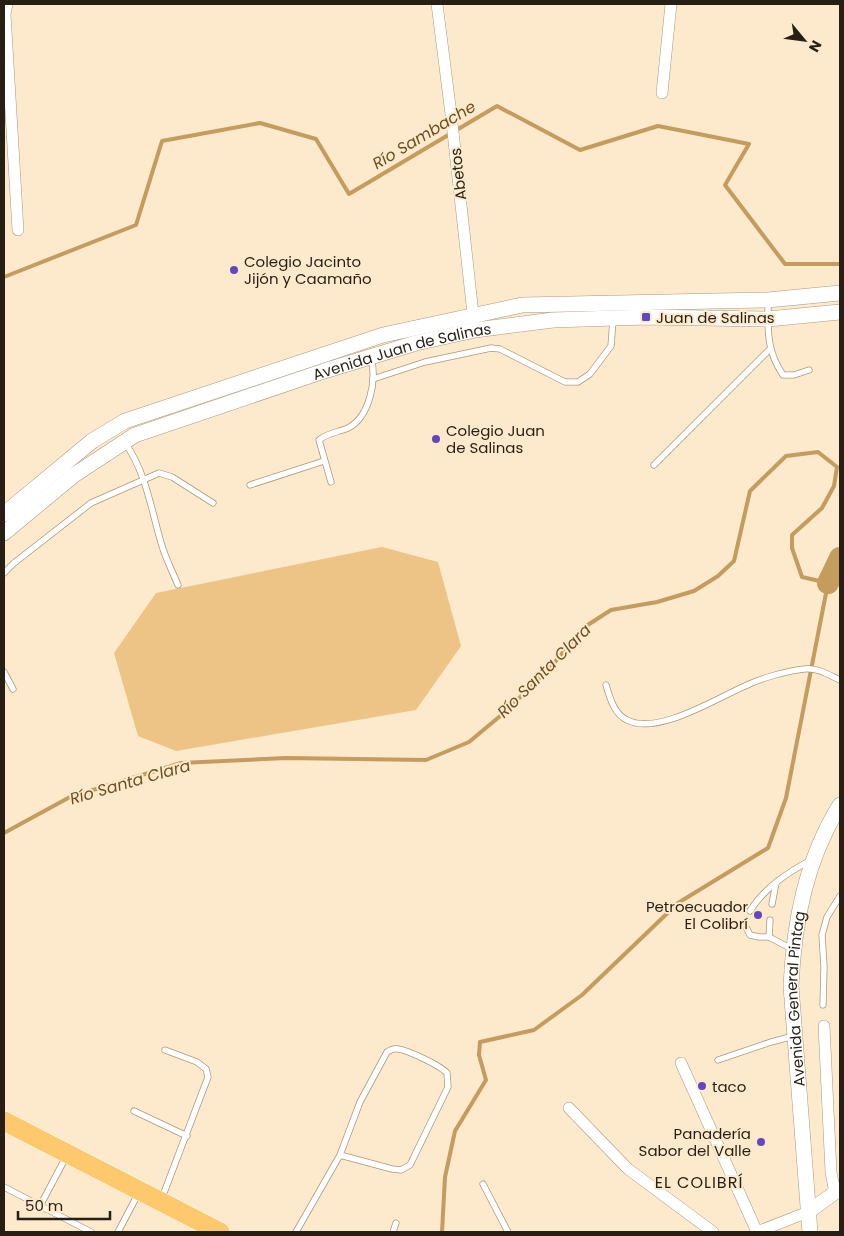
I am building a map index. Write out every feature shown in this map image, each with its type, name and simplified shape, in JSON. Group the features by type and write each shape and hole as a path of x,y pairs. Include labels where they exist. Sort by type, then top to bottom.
{"highway":[{"path":"6,1125 68,1153 220,1232"}],"main road":[{"name":"Avenida Juan de Salinas","path":"4,514 92,441 125,422 383,335 473,314 522,305 768,300 840,293"},
{"name":"Avenida Juan de Salinas","path":"4,533 74,475 124,442 141,434 371,356 416,343 476,330 553,320 613,318 768,319 840,312"},
{"path":"366,340 371,356"},
{"name":"Avenida General Pintag","path":"810,1232 790,986 792,949 805,885 815,858 840,804"}],"street":[{"path":"7,4 5,14 18,230"},
{"name":"Abetos","path":"437,4 473,314"},
{"path":"662,93 671,4"},
{"path":"681,1063 757,1232 808,1212 838,1191 831,1172 824,1026"},
{"path":"569,1108 628,1169 713,1232"}],"lane":[{"path":"768,300 770,349 777,365 784,376 809,370"},
{"path":"373,379 425,362 490,348 500,349 565,382 578,382 590,374 611,346 613,318"},
{"path":"654,465 770,349"},
{"path":"331,482 319,440 353,424 362,412 370,398 374,368 371,356"},
{"path":"124,442 132,452 143,481 164,552 178,585"},
{"path":"250,485 324,461"},
{"path":"4,573 14,563 91,504 158,473 172,477 213,503"},
{"path":"606,685 617,712 625,720 653,723 681,716 747,684 807,668 823,672 840,680"},
{"path":"4,672 12,689"},
{"path":"750,911 757,899 789,872 815,858"},
{"path":"772,904 776,883"},
{"path":"823,1006 824,967 822,935 828,917 840,896"},
{"path":"769,937 770,920"},
{"path":"747,929 750,935 769,937 792,949"},
{"path":"718,1060 794,1036"},
{"path":"296,1232 340,1155 360,1102 386,1052 396,1048 411,1053 442,1067 447,1073 448,1087 410,1165 401,1170 392,1170 340,1155"},
{"path":"160,1202 187,1136 208,1077 206,1068 197,1062 165,1050"},
{"path":"134,1110 187,1136"},
{"path":"40,1206 68,1153"},
{"path":"483,1184 508,1232"},
{"path":"4,1187 91,1232"},
{"path":"118,1232 139,1191"},
{"path":"393,1232 396,1223"}],"shaded area":[{"path":"382,547 438,562 461,646 416,710 176,751 138,736 114,653 156,593"}],"waterway":[{"name":"Río Sambache","path":"4,277 136,225 162,141 260,123 316,139 349,194 497,106 580,150 658,126 749,144 725,185 785,264 840,264"},
{"name":"Río Santa Clara","path":"4,833 70,797 181,763 286,758 426,760 469,742 505,712 550,668 583,628 611,610 657,602 694,591 718,576 734,561 750,491 786,456 818,452 837,467 834,486 822,508 792,535 792,548 802,577 828,583 786,798 768,848 678,903 582,995 534,1030 480,1042 479,1055 486,1080 455,1131 445,1177 442,1232"},
{"name":"Río Santa Clara","path":"828,583 840,558"}],"place":[{"name":"Colegio Jacinto Jijón y Caamaño","path":"234,270"},
{"name":"Juan de Salinas","path":"646,317"},
{"name":"Colegio Juan de Salinas","path":"436,439"},
{"name":"Petroecuador El Colibrí","path":"758,915"},
{"name":"taco","path":"702,1086"},
{"name":"Panadería Sabor del Valle","path":"761,1142"}],"district":[{"name":"EL COLIBRÍ","path":"699,1182"}]}
